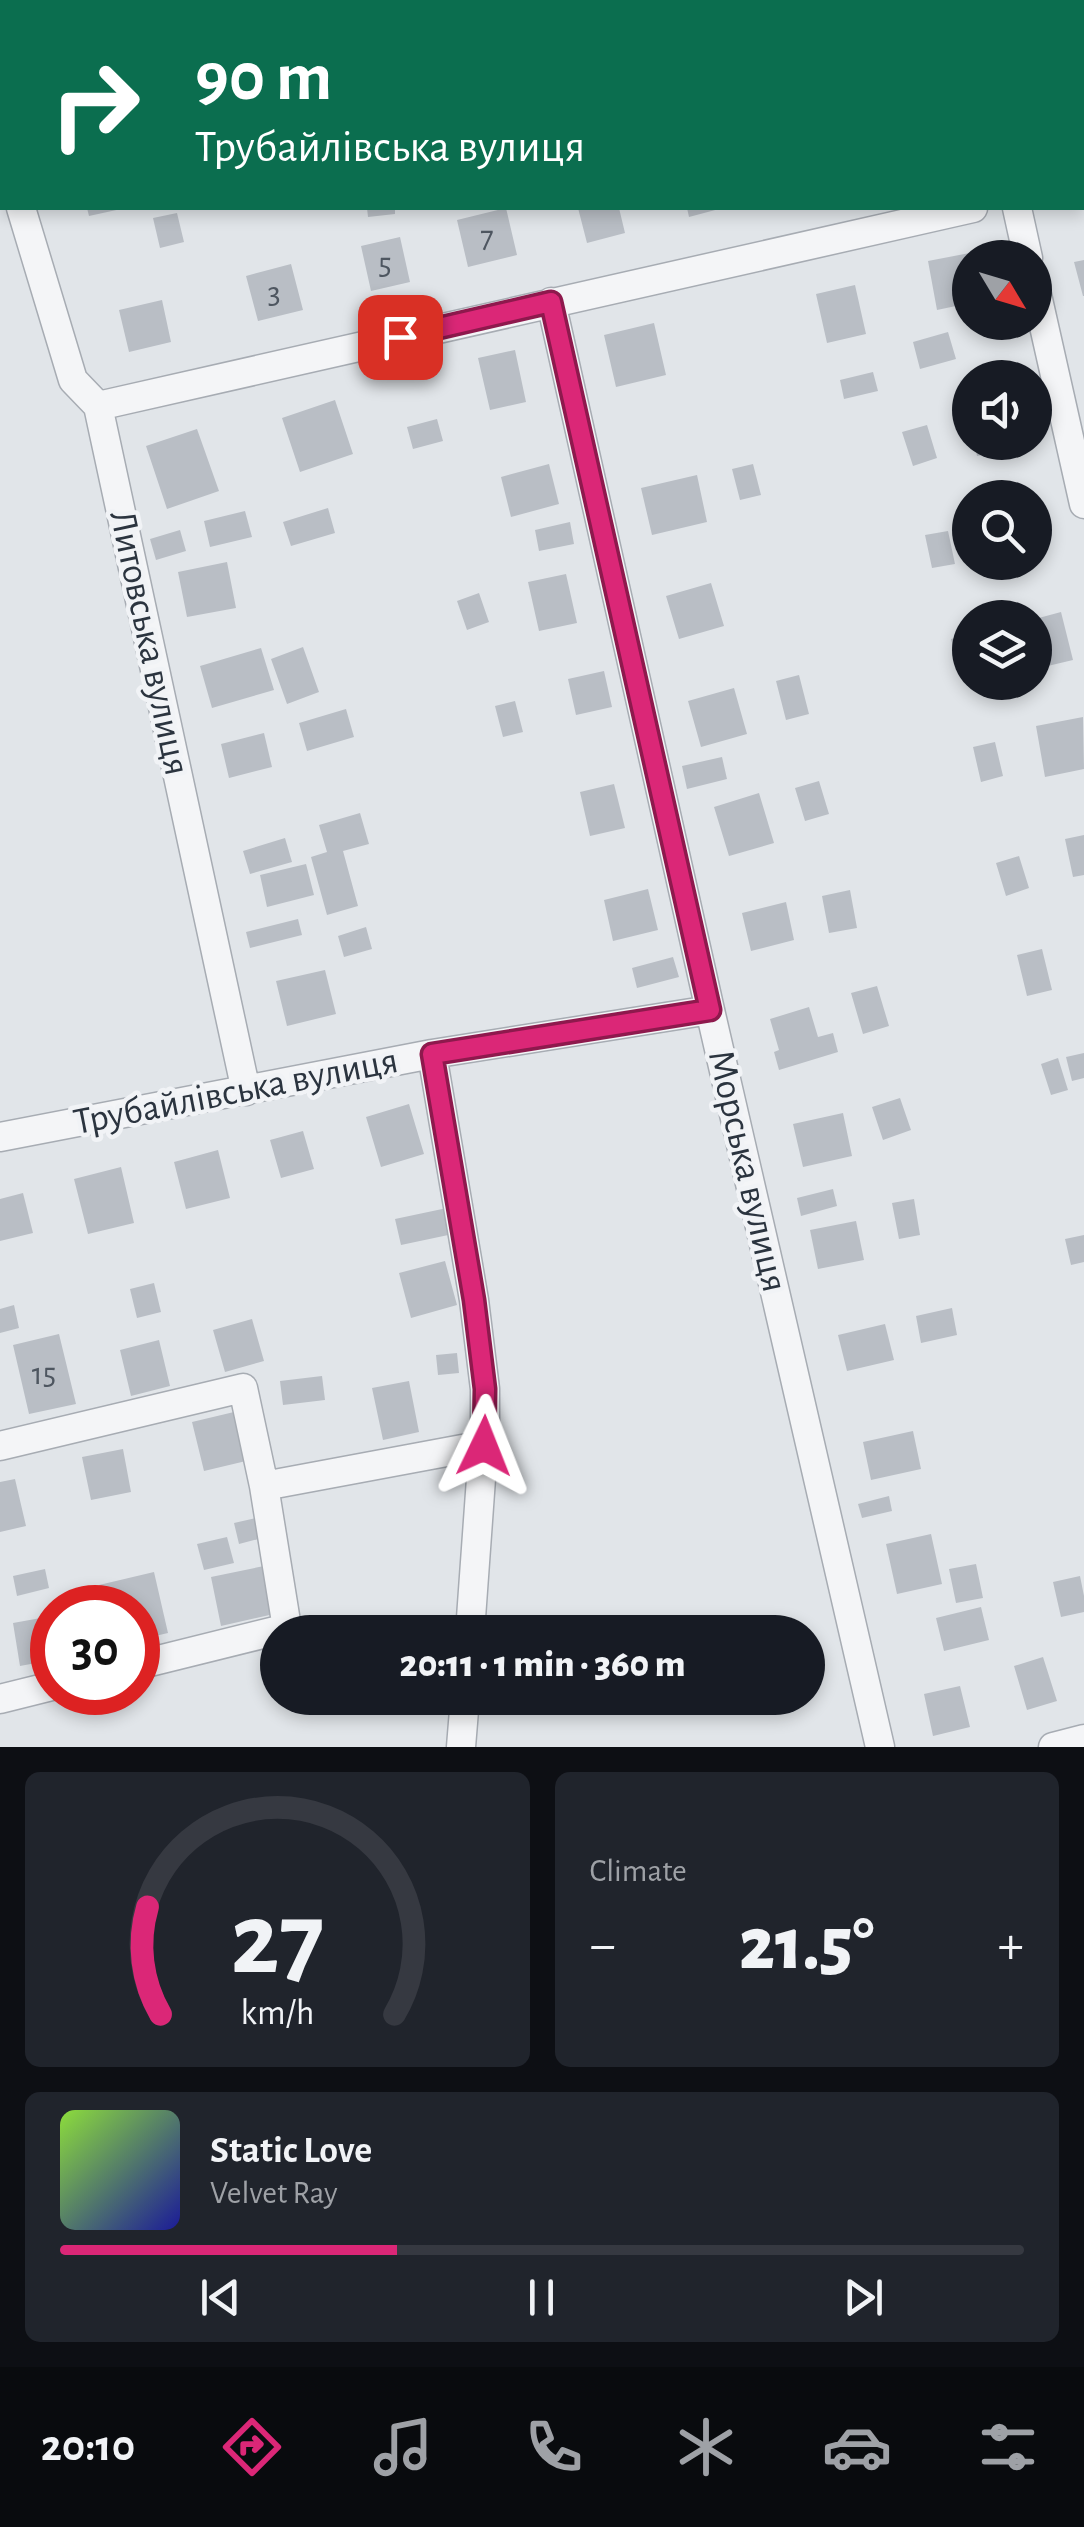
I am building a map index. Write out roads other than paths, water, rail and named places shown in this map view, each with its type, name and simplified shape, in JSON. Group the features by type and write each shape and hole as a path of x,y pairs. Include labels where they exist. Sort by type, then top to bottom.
{"street":[{"name":"Литовська вулиця","path":"23,210 73,380 98,406 246,1091"},
{"path":"98,406 965,210"},
{"path":"1017,210 1024,240"},
{"name":"Морська вулиця","path":"551,302 880,1747"},
{"path":"1047,340 1084,504"},
{"name":"Трубайлівська вулиця","path":"0,1137 432,1054 710,1010"},
{"path":"432,1054 474,1300 485,1389 471,1615"},
{"path":"0,1446 243,1388 287,1628 160,1660"},
{"path":"264,1486 484,1446"},
{"path":"0,1698 30,1691"},
{"path":"461,1747 464,1715"},
{"path":"1053,1747 1084,1739"}]}
